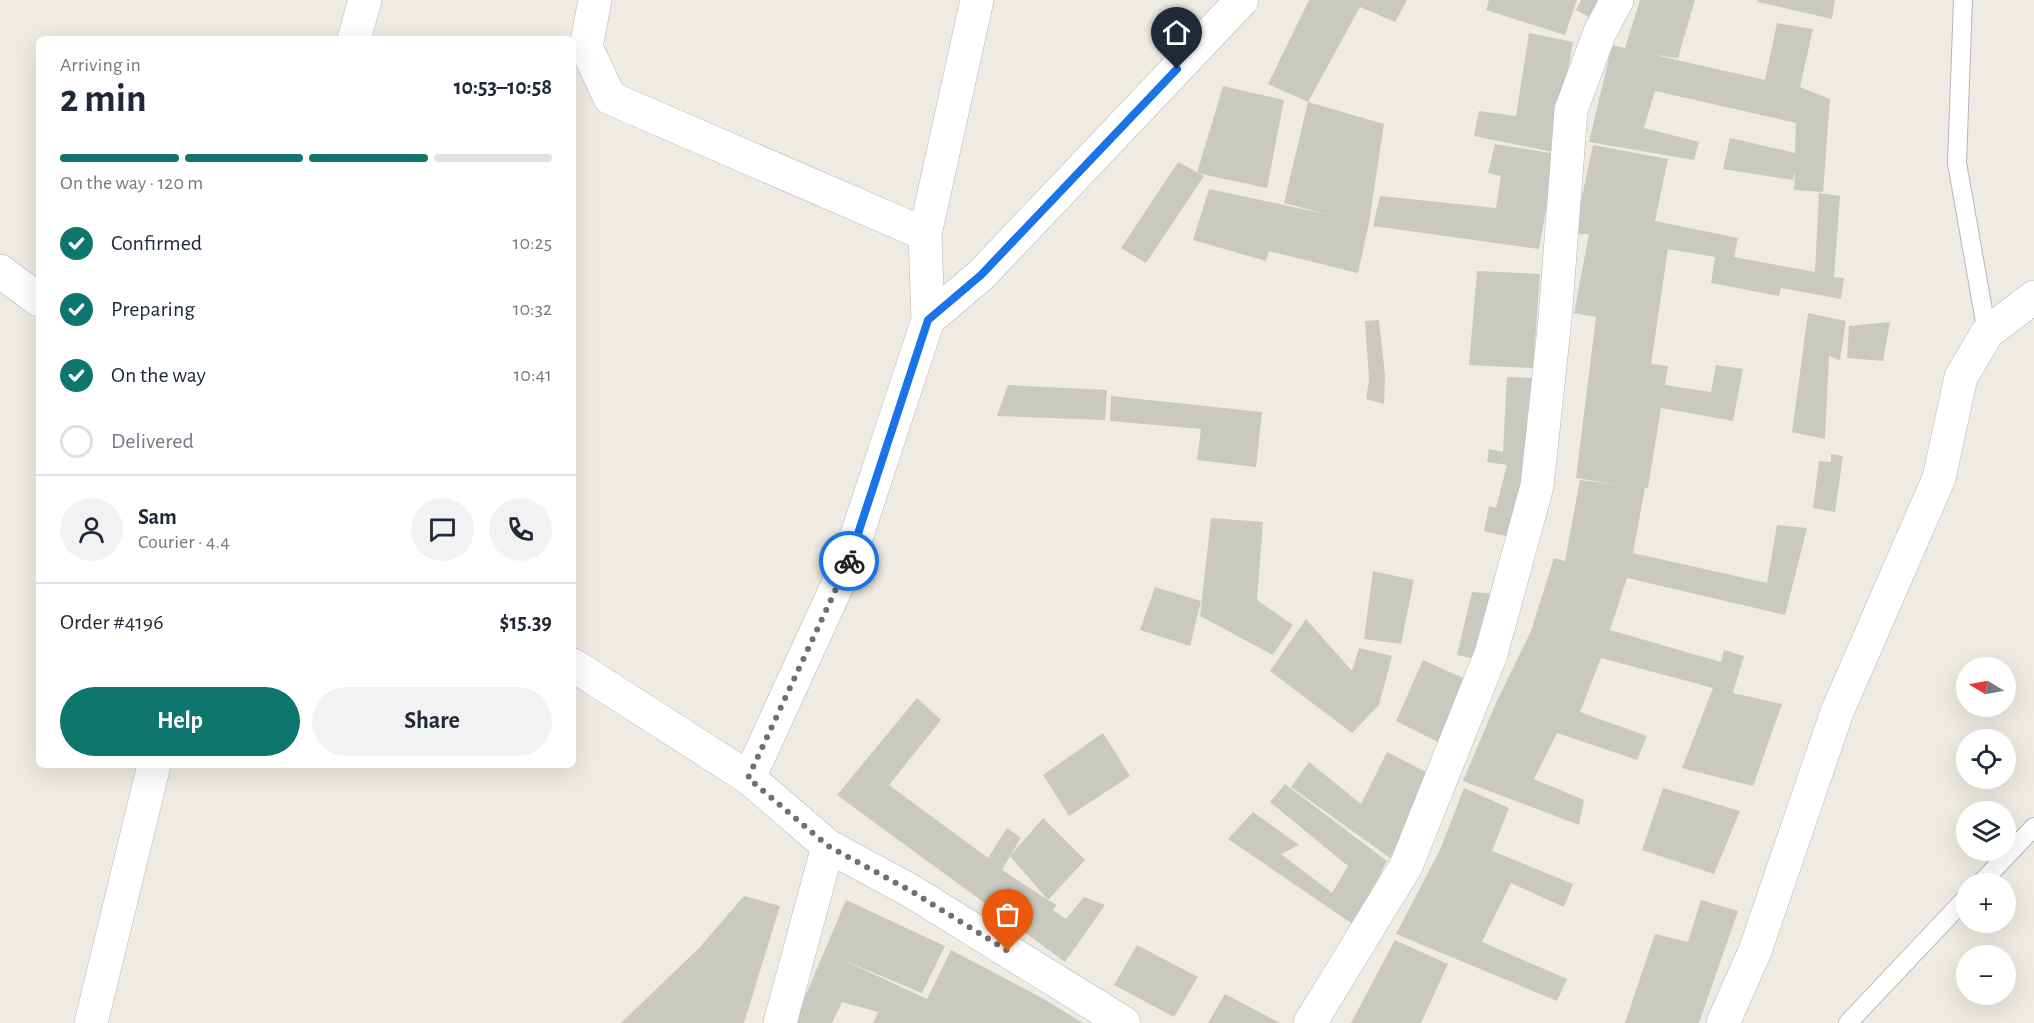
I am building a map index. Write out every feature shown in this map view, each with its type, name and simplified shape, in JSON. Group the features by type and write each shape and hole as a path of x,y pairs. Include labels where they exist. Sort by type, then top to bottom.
{"street":[{"path":"355,36 365,0"},
{"path":"595,0 586,47 610,98 925,234"},
{"path":"748,778 848,562 928,320 925,234 977,0"},
{"path":"928,320 981,275 1242,0"},
{"path":"1310,1023 1406,866 1491,654 1537,486 1555,319 1571,110 1600,32 1617,0"},
{"path":"0,271 36,298"},
{"path":"1723,1023 1755,951 1837,712 1939,478 1961,377 1987,333 2034,297"},
{"path":"576,667 748,778 828,846 911,891 1124,1023"},
{"path":"91,1023 153,768"},
{"path":"780,1023 828,846"}],"lane":[{"path":"1963,0 1957,162 1987,333"},
{"path":"1990,873 2034,827"},
{"path":"1848,1023 1956,909"}],"building":[{"path":"1309,0 1407,0 1395,22 1360,7 1308,102 1268,84"},
{"path":"1489,0 1577,0 1565,35 1486,10"},
{"path":"1581,0 1609,0 1598,22 1576,10"},
{"path":"1640,0 1695,0 1678,58 1655,55 1765,80 1777,23 1813,29 1800,87 1830,99 1823,192 1794,190 1795,170 1793,180 1723,169 1730,138 1795,153 1796,123 1655,91 1644,128 1699,142 1694,160 1589,142 1612,45 1625,48"},
{"path":"1758,0 1835,0 1832,19 1758,2"},
{"path":"1529,33 1573,42 1553,152 1474,136 1479,111 1516,116"},
{"path":"1223,86 1284,100 1267,188 1197,173"},
{"path":"1308,102 1384,124 1369,223 1358,273 1269,251 1266,261 1193,240 1209,189 1330,215 1284,203"},
{"path":"1495,144 1556,154 1539,249 1373,226 1380,196 1496,208 1501,176 1488,173"},
{"path":"1593,145 1668,159 1655,221 1738,238 1734,257 1815,272 1819,193 1840,196 1834,277 1844,278 1841,299 1781,288 1779,296 1711,283 1715,257 1668,249 1651,364 1668,366 1665,385 1711,392 1716,365 1743,369 1733,421 1661,408 1648,488 1645,488 1633,553 1767,583 1777,525 1807,528 1785,615 1627,578 1610,630 1721,662 1724,650 1744,656 1733,693 1782,704 1753,786 1682,768 1713,688 1601,658 1580,712 1647,736 1637,760 1557,733 1534,779 1584,800 1579,825 1463,781 1496,703 1531,631 1554,558 1565,561 1580,480 1620,485 1576,478 1596,317 1574,313 1589,234 1574,234"},
{"path":"1178,162 1204,176 1146,263 1121,248"},
{"path":"1477,271 1540,274 1533,368 1469,365"},
{"path":"1808,313 1846,321 1840,360 1829,356 1825,439 1792,432"},
{"path":"1379,320 1385,375 1384,404 1366,399 1369,380 1365,321"},
{"path":"1890,322 1883,361 1847,358 1849,326"},
{"path":"1507,377 1535,378 1529,458 1510,537 1484,531 1489,506 1496,508 1507,465 1487,462 1489,449 1503,452"},
{"path":"1008,385 1107,390 1105,420 997,416"},
{"path":"1111,396 1262,412 1256,467 1197,460 1201,429 1110,421"},
{"path":"1831,454 1843,456 1835,512 1813,508 1819,461 1831,462"},
{"path":"1211,518 1263,522 1257,600 1293,625 1273,655 1200,616"},
{"path":"1373,571 1414,580 1401,644 1364,639"},
{"path":"1155,587 1201,601 1190,646 1140,630"},
{"path":"1472,592 1496,594 1480,660 1457,655"},
{"path":"1306,619 1352,671 1359,648 1392,656 1379,705 1352,733 1270,671"},
{"path":"1423,660 1472,682 1444,745 1396,721"},
{"path":"917,698 941,720 889,785 988,858 1007,828 1021,838 1002,870 1057,905 1053,910 1066,919 1084,897 1105,905 1065,962 837,795"},
{"path":"1103,733 1130,776 1069,816 1043,775"},
{"path":"1387,752 1432,775 1390,858 1291,787 1309,762 1361,804"},
{"path":"1285,784 1387,861 1354,925 1228,839 1253,812 1299,845 1281,854 1332,893 1348,866 1270,802"},
{"path":"1464,788 1509,808 1492,851 1573,884 1564,907 1511,883 1482,942 1567,979 1557,1001 1396,934 1440,850"},
{"path":"1663,788 1740,811 1714,874 1642,850"},
{"path":"1043,818 1085,860 1048,900 1010,856"},
{"path":"744,896 780,906 744,1023 621,1023 699,948"},
{"path":"846,900 945,946 922,993 843,960 927,999 951,950 1042,998 1083,1023 873,1023 878,1012 842,1002 832,1023 794,1023"},
{"path":"1701,900 1738,911 1699,1023 1625,1023 1655,934 1688,942"},
{"path":"1395,940 1448,964 1421,1023 1351,1023"},
{"path":"1137,945 1198,977 1174,1017 1114,985"},
{"path":"1225,994 1280,1023 1208,1023"}],"way so far":[{"path":"849,561 748,778 828,846 911,891 1008,951"}],"route":[{"path":"849,561 928,320 981,275 1177,69"}]}
